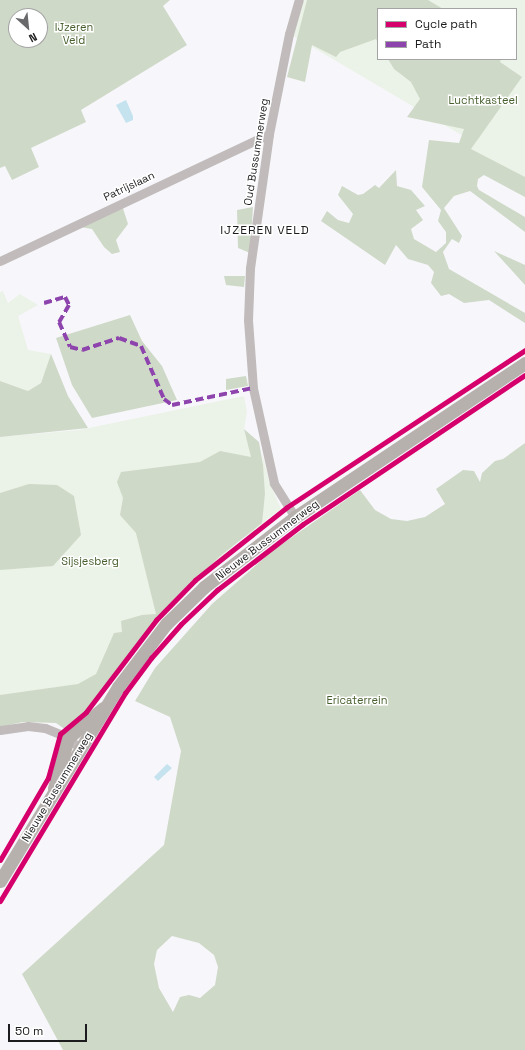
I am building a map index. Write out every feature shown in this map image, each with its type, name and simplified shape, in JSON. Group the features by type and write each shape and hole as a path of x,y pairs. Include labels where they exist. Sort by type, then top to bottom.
{"main road":[{"name":"Nieuwe Bussummerweg","path":"0,881 11,872 51,797 69,771 80,747 97,725 106,706 166,624 204,587 295,517 525,363"},
{"name":"Nieuwe Bussummerweg","path":"51,797 68,738 106,706"}],"street":[{"name":"Oud Bussummerweg","path":"295,517 274,483 253,388 248,320 250,268 269,134 289,34 299,0"},
{"name":"Patrijslaan","path":"0,260 269,134"},
{"path":"0,730 28,726 45,728 68,738 80,747"}],"green space":[{"name":"IJzeren Veld","path":"0,0 170,0 163,6 187,45 81,110 86,122 31,148 39,167 12,180 5,166 0,168"},
{"name":"Luchtkasteel","path":"298,0 525,0 525,179 471,149 475,143 287,32"},
{"path":"307,0 428,0 441,8 377,8 377,41 376,39 340,52 336,57 312,45 305,82 287,77"},
{"path":"389,60 501,60 500,62 522,77 471,149 525,177 525,197 484,175 478,179 477,186 479,190 525,217 525,232 470,191 454,196 444,208 462,236 459,243 452,239 443,252 449,269 525,313 525,323 489,300 464,303 449,294 441,296 431,283 434,272 428,265 408,259 396,245 385,265 321,221 327,211 338,220 349,223 353,214 338,195 342,186 358,195 363,194 375,185 379,188 396,170 397,186 411,190 425,206 416,210 423,220 411,229 414,239 436,252 446,243 446,232 438,221 441,210 422,187 429,140 459,143 464,129 407,117 420,99 411,82 394,69"},
{"path":"121,202 128,224 116,240 120,252 112,254 104,247 92,229 80,227"},
{"path":"253,207 250,253 238,248 237,210"},
{"path":"494,251 525,265 525,285"},
{"path":"224,276 245,276 244,287 226,285"},
{"path":"3,291 8,303 20,294 38,305 18,316 28,350 51,354 41,383 28,391 0,381 0,292"},
{"path":"130,315 142,341 162,366 177,400 92,418 72,385 56,338"},
{"path":"51,354 68,396 88,428 0,437 0,381 28,391 41,383"},
{"path":"246,376 248,386 226,390 226,379"},
{"name":"Sijsjesberg","path":"244,396 247,412 244,429 246,438 253,436 265,502 262,452 269,481 281,509 266,520 264,529 242,538 188,589 141,641 85,714 0,726 0,437 79,430"},
{"path":"244,429 259,442 263,465 265,494 262,523 219,557 188,589 134,649 80,720 66,730 56,723 22,722 0,727 0,695 78,684 96,674 114,633 122,632 121,621 142,615 156,614 136,533 120,515 123,498 117,482 121,472 200,462 220,451 251,457"},
{"name":"Ericaterrein","path":"525,443 525,1050 63,1050 22,974 164,845 181,751 170,717 135,701 155,668 212,604 272,551 360,490 375,510 391,519 407,521 425,517 445,504 436,489 463,470 474,471 480,482 482,473 495,461 503,459","holes":["172,936 199,943 214,955 218,967 215,985 200,998 189,995 180,997 173,1012 159,988 154,964 157,950"]},
{"path":"29,484 57,485 74,496 81,535 53,566 0,570 0,493"}],"water":[{"path":"126,100 133,116 133,120 126,123 116,105"},
{"path":"167,764 172,768 158,781 154,777"}],"marked path":[{"path":"44,303 65,297 69,305 59,322 70,347 82,350 119,338 141,346 164,399 172,405 253,388"}],"cycle path":[{"path":"0,860 48,778 60,734 86,712 156,620 195,580 287,507 525,350"},
{"path":"0,901 125,693 151,658 181,624 217,590 303,524 525,375"}],"district":[{"name":"IJZEREN VELD","path":"265,231"}]}
